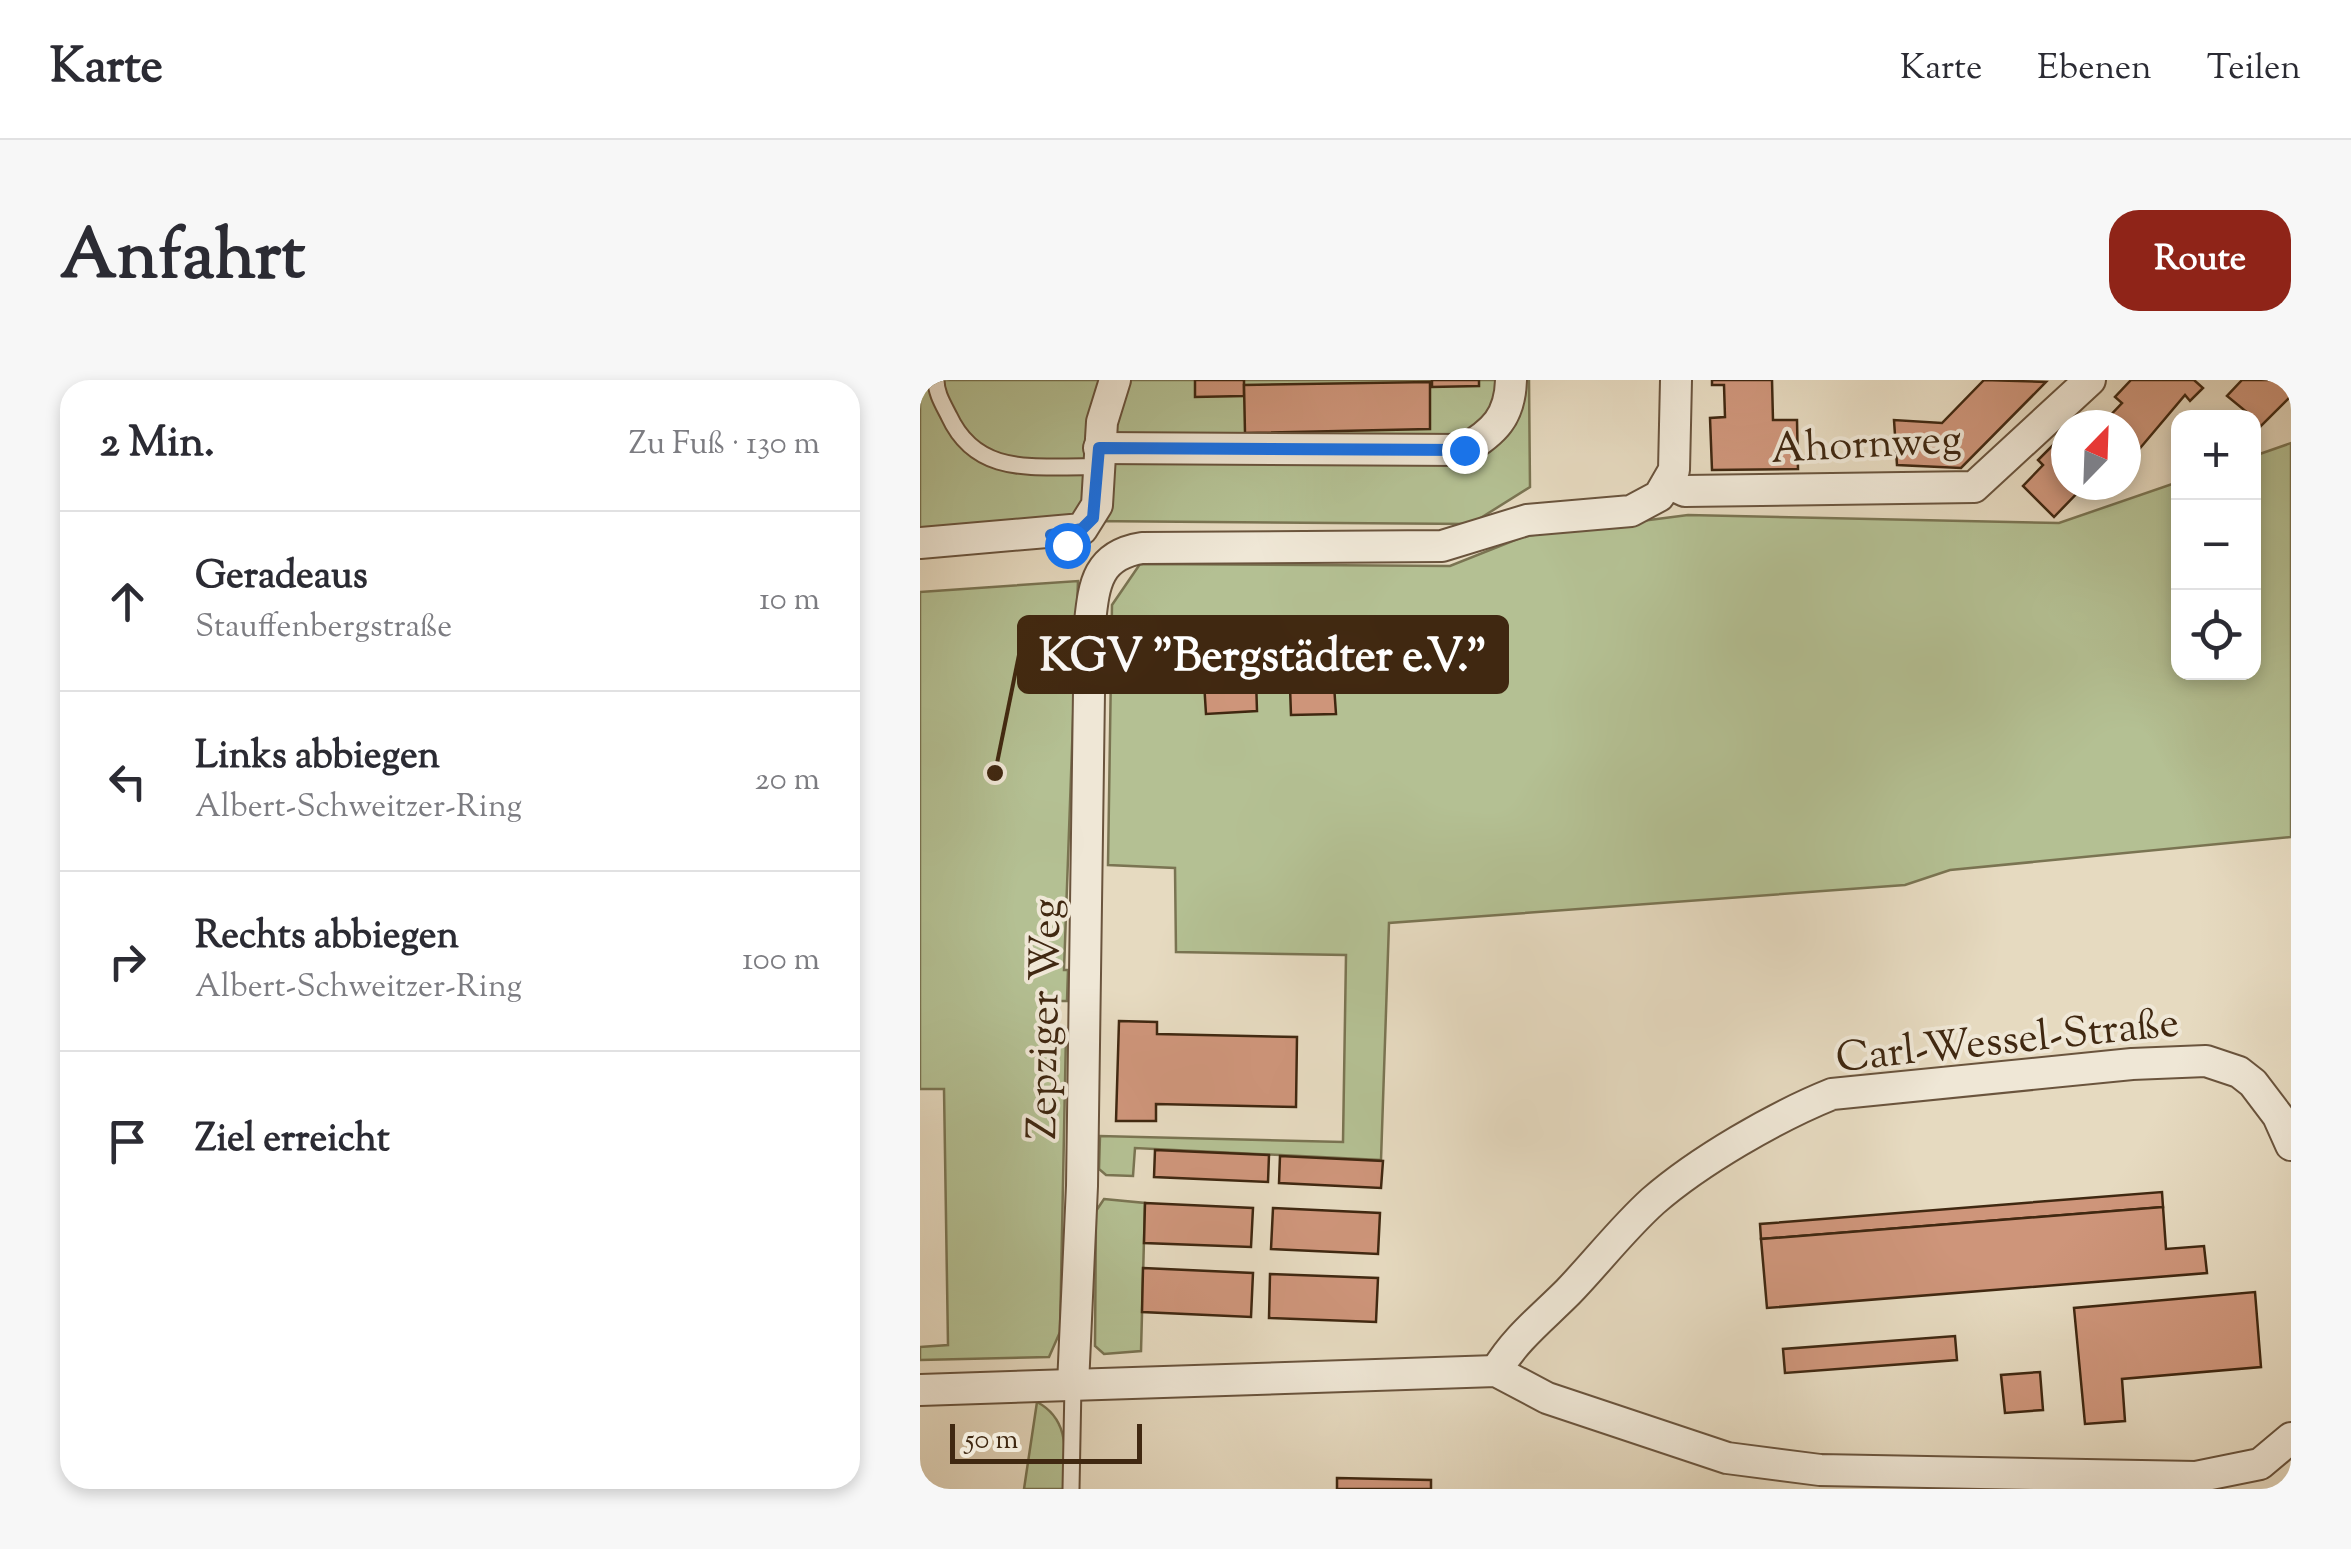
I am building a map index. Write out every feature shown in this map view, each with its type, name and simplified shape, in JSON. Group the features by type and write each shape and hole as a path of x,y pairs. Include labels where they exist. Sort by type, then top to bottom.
{"street":[{"path":"1088,524 1115,380"},
{"path":"1099,457 1464,450 1497,430 1510,398 1511,380"},
{"path":"1051,535 1082,560 1116,562 1442,546 1526,520 1631,511 1659,496 1668,484 1677,454 1676,380"},
{"name":"Ahornweg","path":"1668,484 1685,491 1974,487 2090,380"},
{"path":"920,543 1051,535 1088,524 1118,540 1116,562"},
{"name":"Zepziger Weg","path":"1073,1384 1079,1302 1090,622 1116,562"},
{"name":"Carl-Wessel-Straße","path":"1496,1371 1514,1340 1566,1294 1653,1201 1684,1177 1807,1104 1832,1094 2132,1064 2206,1061 2239,1072 2253,1083 2278,1116 2291,1145"},
{"path":"920,1390 1496,1371 1547,1398 1727,1458 1820,1470 2196,1476 2260,1464 2291,1438"}],"lane":[{"path":"936,380 956,432 980,458 1022,465 1099,457"},
{"name":"Zepziger Weg","path":"1071,1489 1073,1384"}],"green space":[{"path":"920,380 1529,380 1530,487 1471,524 1087,521 920,530"},
{"path":"2291,443 2291,837 1950,870 1905,885 1389,923 1381,1160 1135,1148 1133,1176 1106,1175 1099,1169 1100,1136 1343,1142 1346,955 1176,952 1175,868 1108,865 1112,605 1140,564 1450,566 1525,536 1688,515 2059,523 2126,500 2141,500 2141,495 2171,484 2171,680 2261,680 2261,454"},
{"path":"1078,581 1064,970 1068,970 1067,1001 1047,1001 1047,1034 1066,1034 1060,1332 1049,1357 920,1360 920,1347 948,1345 944,1089 920,1089 920,592"},
{"path":"1104,1199 1145,1203 1141,1351 1104,1354 1095,1346 1096,1211"},
{"path":"1037,1402 1056,1418 1061,1428 1065,1489 1024,1489"}],"building":[{"path":"1195,380 1244,380 1244,396 1195,397"},
{"path":"1432,380 1479,380 1479,386 1432,387"},
{"path":"1712,380 1772,380 1773,420 1797,420 1798,469 1712,470 1710,418 1725,417 1724,385 1712,385"},
{"path":"1984,380 2046,382 1961,468 1897,465 1894,420 1942,423"},
{"path":"2131,380 2194,380 2203,388 2190,401 2185,395 2141,447 2141,410 2115,410 2122,403 2115,397"},
{"path":"2242,380 2291,380 2291,396 2261,426 2261,410 2244,410 2227,396"},
{"path":"1430,382 1430,429 1245,433 1244,385"},
{"path":"2051,447 2051,500 2070,500 2054,517 2023,486 2043,465 2038,460"},
{"path":"1256,679 1257,711 1206,714 1204,682"},
{"path":"1334,685 1336,714 1291,715 1290,687"},
{"path":"1119,1021 1157,1022 1157,1034 1297,1037 1296,1107 1156,1104 1156,1121 1116,1121"},
{"path":"1155,1150 1269,1155 1268,1182 1154,1177"},
{"path":"1280,1156 1383,1161 1381,1188 1279,1183"},
{"path":"2162,1192 2163,1207 1761,1239 1760,1224"},
{"path":"1145,1203 1253,1208 1251,1247 1144,1243"},
{"path":"2163,1207 2166,1249 2204,1246 2207,1273 1767,1308 1761,1239"},
{"path":"1273,1208 1380,1213 1378,1254 1271,1249"},
{"path":"1143,1268 1253,1273 1251,1317 1142,1312"},
{"path":"1270,1274 1378,1278 1376,1322 1269,1318"},
{"path":"2255,1292 2261,1367 2122,1379 2125,1421 2085,1424 2074,1308"},
{"path":"1955,1336 1957,1360 1785,1373 1783,1349"},
{"path":"2040,1372 2043,1410 2005,1413 2001,1375"},
{"path":"1337,1478 1431,1480 1431,1489 1337,1489"}],"place":[{"name":"KGV \"Bergstädter e.V.\"","path":"995,773"}],"route":[{"path":"1067,545 1051,535 1082,529 1093,518 1099,448 1464,450"}]}
